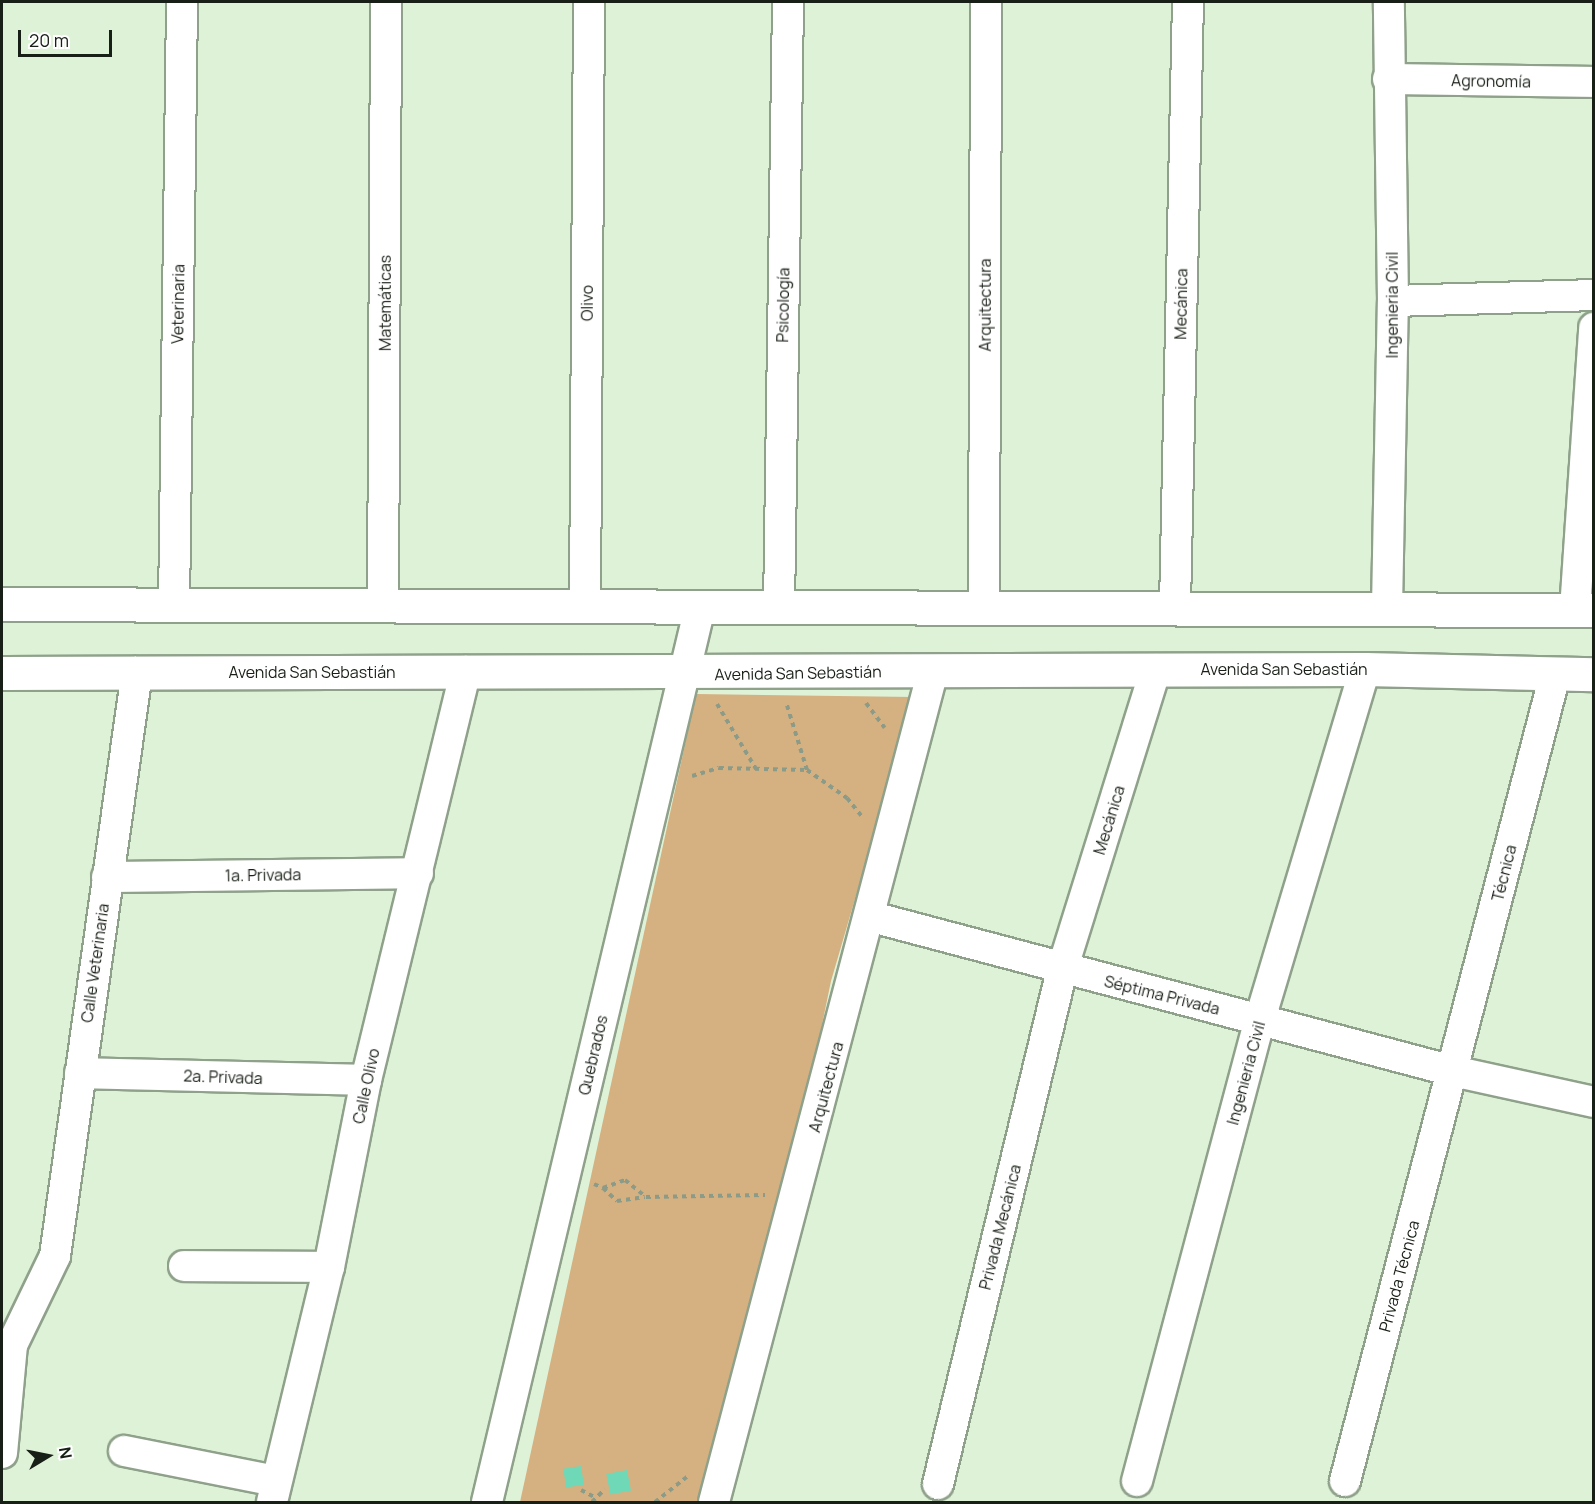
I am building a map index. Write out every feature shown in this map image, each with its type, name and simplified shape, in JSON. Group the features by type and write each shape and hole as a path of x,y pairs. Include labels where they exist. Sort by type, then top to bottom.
{"main road":[{"path":"2,604 174,606 585,604 779,609 1175,606 1584,610"},
{"name":"Avenida San Sebastián","path":"2,673 466,672 682,675 1156,669 1365,669 1555,675 1593,674"}],"street":[{"name":"Veterinaria","path":"174,606 182,2"},
{"name":"Matemáticas","path":"383,604 386,2"},
{"name":"Olivo","path":"585,604 589,2"},
{"name":"Psicología","path":"779,609 788,2"},
{"name":"Arquitectura","path":"984,609 986,2"},
{"name":"Mecánica","path":"1175,606 1188,2"},
{"name":"Ingenieria Civil","path":"1387,608 1393,301 1388,79 1389,2"},
{"name":"Agronomía","path":"1388,79 1593,82"},
{"path":"1393,301 1593,295"},
{"path":"1584,610 1593,328"},
{"name":"Quebrados","path":"488,1503 682,675 700,608"},
{"name":"Mecánica","path":"1062,970 1156,669"},
{"name":"Ingenieria Civil","path":"1137,1481 1260,1019 1365,669"},
{"name":"Arquitectura","path":"714,1503 872,917 933,671"},
{"name":"Calle Veterinaria","path":"2,1452 12,1345 55,1256 137,672"},
{"name":"Calle Olivo","path":"274,1492 329,1267 366,1080 466,672"},
{"name":"Técnica","path":"1453,1071 1555,675"},
{"name":"1a. Privada","path":"107,877 418,873"},
{"name":"Séptima Privada","path":"872,917 1062,970 1260,1019 1453,1071 1593,1102"},
{"name":"Privada Mecánica","path":"938,1484 1062,970"},
{"name":"Privada Técnica","path":"1346,1481 1453,1071"},
{"name":"2a. Privada","path":"81,1073 366,1080"},
{"path":"184,1266 329,1267"},
{"path":"124,1451 274,1492"}],"path":[{"path":"711,694 757,770"},
{"path":"785,696 807,770"},
{"path":"862,696 888,735"},
{"path":"679,779 719,768 807,770 847,798 869,825"},
{"path":"603,1188 626,1180 646,1197"},
{"path":"590,1182 603,1188 617,1201 646,1197 777,1198"},
{"path":"655,1503 693,1472"},
{"path":"580,1490 593,1500 605,1489"}],"shaded area":[{"path":"696,694 914,697 831,981 786,1199 698,1502 520,1502"}],"building":[{"path":"581,1466 584,1485 566,1488 563,1469"},
{"path":"627,1470 631,1491 610,1495 606,1474"}]}
